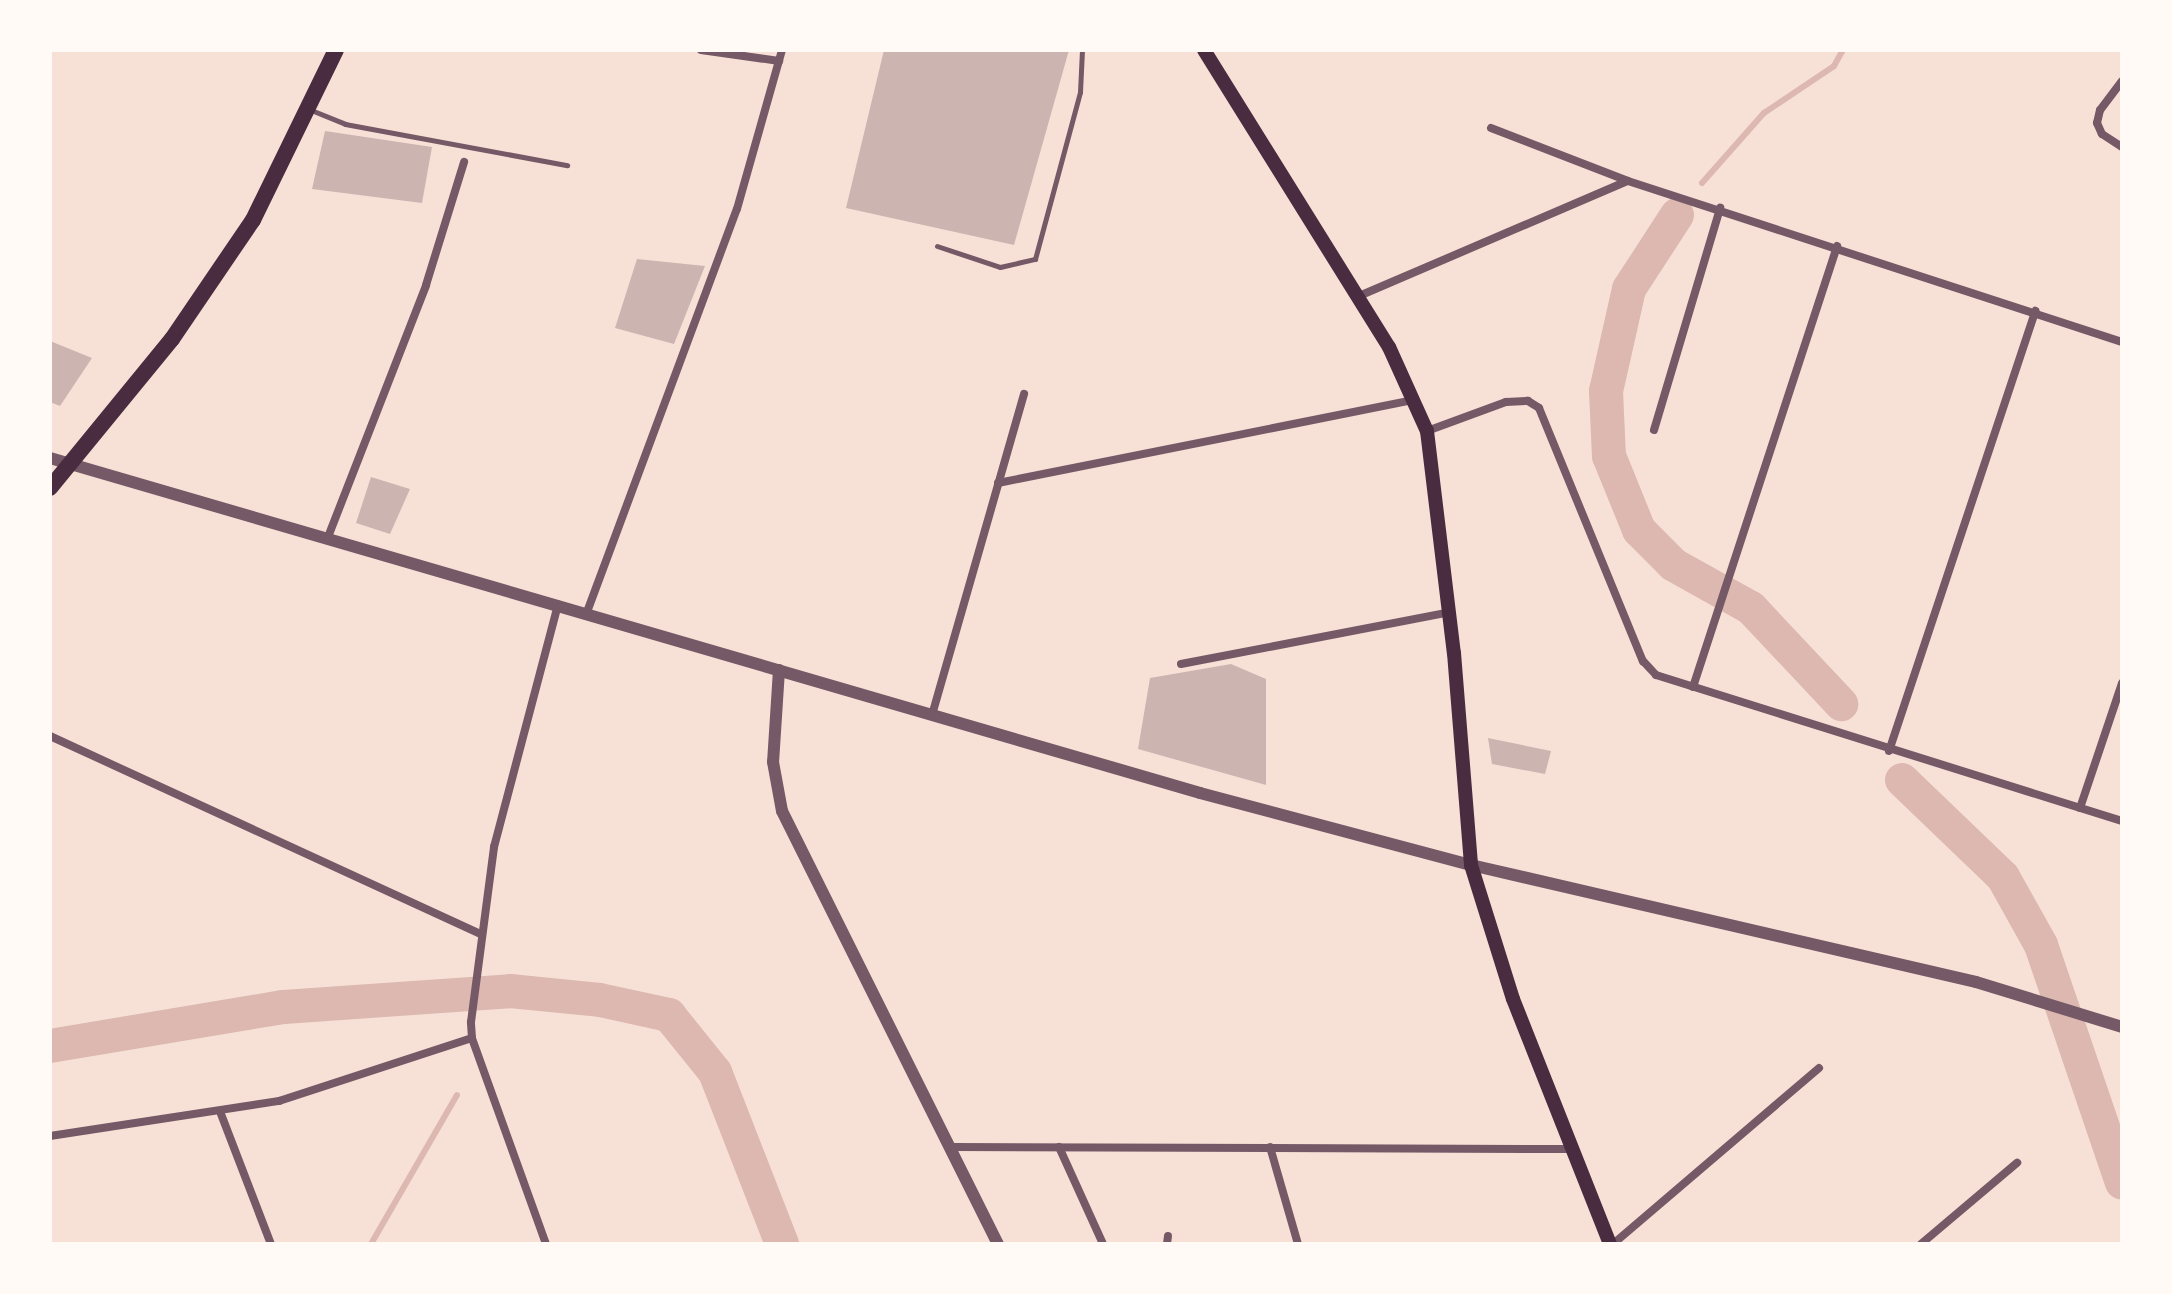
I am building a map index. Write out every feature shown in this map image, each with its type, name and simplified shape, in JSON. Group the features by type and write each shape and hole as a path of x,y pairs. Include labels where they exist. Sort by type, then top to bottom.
{"main road":[{"path":"50,488 74,463 172,339 253,220 311,110 336,50"},
{"path":"1204,50 1359,296 1415,400 1427,431 1450,612 1471,865 1513,999 1571,1149 1612,1244"}],"street":[{"path":"701,50 779,61"},
{"path":"587,612 737,209 782,50"},
{"path":"2122,81 2100,110 2097,123 2102,134 2122,147"},
{"path":"1491,128 1628,181 1837,246 2122,342"},
{"path":"328,537 426,285 464,162"},
{"path":"1359,296 1628,181"},
{"path":"1654,430 1720,208"},
{"path":"1693,687 1837,246"},
{"path":"1889,751 2035,311"},
{"path":"932,715 1024,394"},
{"path":"998,483 1415,400"},
{"path":"1427,431 1506,402 1528,401 1539,408 1647,668 1693,687 1889,751 2122,821"},
{"path":"50,458 932,715 1471,865 2042,1000 2122,1027"},
{"path":"542,1243 472,1038 471,1022 480,934 494,847 558,604"},
{"path":"1181,664 1450,612"},
{"path":"779,670 773,762 782,811 953,1147 998,1244"},
{"path":"2080,808 2122,683"},
{"path":"50,736 480,934"},
{"path":"50,1136 221,1114 362,1077 472,1038"},
{"path":"1612,1244 1819,1068"},
{"path":"221,1114 271,1244"},
{"path":"953,1147 1571,1149"},
{"path":"1059,1147 1103,1244"},
{"path":"1270,1147 1298,1244"},
{"path":"1921,1244 2017,1163"}],"lane":[{"path":"937,246 1000,267 1035,259 1080,92 1082,50"},
{"path":"311,110 345,124 567,165"}],"building":[{"path":"884,50 1069,50 1014,245 846,208"},
{"path":"325,131 432,147 422,203 312,189"},
{"path":"637,259 705,266 674,344 615,328"},
{"path":"50,341 92,358 60,406 50,402"},
{"path":"371,477 410,489 390,534 356,523"},
{"path":"1231,664 1266,679 1266,785 1138,749 1150,678"},
{"path":"1488,738 1551,751 1545,774 1492,764"}],"waterway":[{"path":"1702,183 1764,113 1834,66 1843,50"},
{"path":"1677,215 1629,289 1606,391 1609,456 1639,530 1674,565 1751,608 1841,704"},
{"path":"1902,780 2003,877 2041,945 2122,1183"},
{"path":"50,1046 284,1007 510,991 600,1000 669,1015 715,1072 782,1244"},
{"path":"512,1004 519,992"},
{"path":"371,1244 457,1095"}]}
